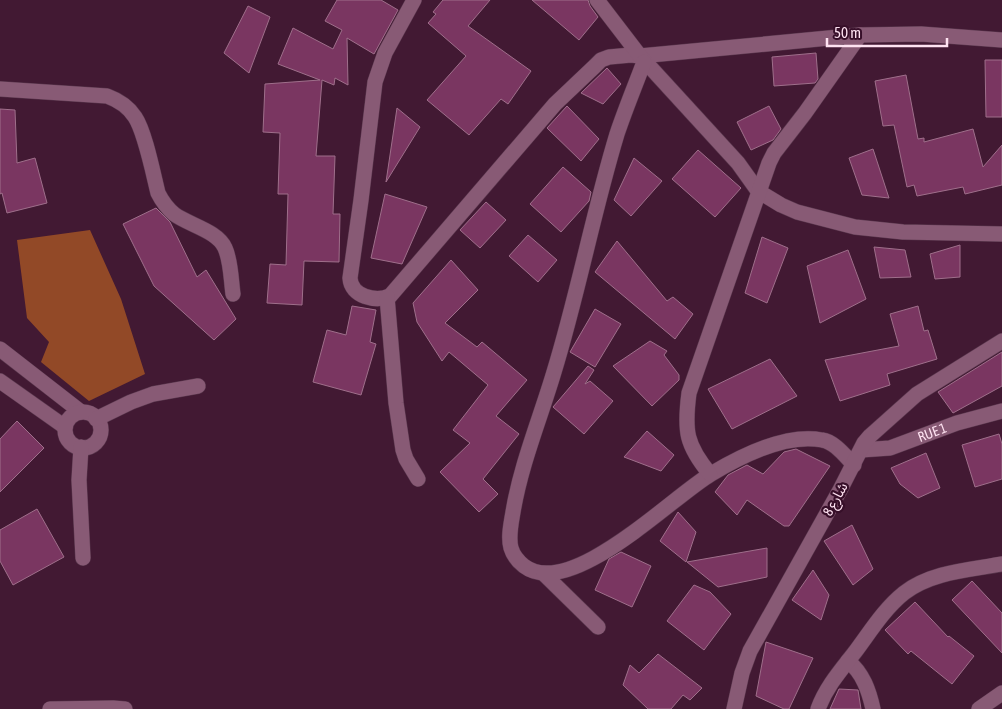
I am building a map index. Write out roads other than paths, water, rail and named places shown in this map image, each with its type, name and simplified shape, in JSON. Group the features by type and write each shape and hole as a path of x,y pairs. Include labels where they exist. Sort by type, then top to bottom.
{"street":[{"path":"414,0 385,53 375,82 350,278 354,290 363,296 376,298 390,296 555,104 601,60 609,57 631,55 642,59 860,35 921,34 1002,40"},
{"path":"597,0 642,59 738,163 758,191 781,205 797,212 855,227 903,232 1002,234"},
{"path":"710,474 696,457 689,440 686,424 689,393 758,191 774,153 806,113 860,35"},
{"path":"598,627 544,574 530,570 521,564 512,550 510,537 518,486 532,435 554,372 618,133 642,59"},
{"path":"0,89 99,95 114,99 128,108 139,123 162,201 176,215 222,242 228,256 233,294"},
{"path":"386,297 396,403 403,450 418,479"},
{"name":"شارع 8","path":"734,709 742,673 750,651 854,465 860,450 870,436 917,394 1002,341"},
{"path":"0,349 81,412"},
{"path":"0,381 65,427"},
{"path":"96,418 148,396 198,386"},
{"name":"RUE 1","path":"860,450 890,448 957,422 1002,411"},
{"path":"81,412 87,412 96,418 100,429 96,441 87,447 70,443 65,432 69,418 81,412"},
{"path":"544,574 587,562 624,540 710,474 777,443 800,439 823,440 829,442 854,465"},
{"path":"81,447 79,480 83,558"},
{"path":"818,709 830,684 889,607 904,593 923,582 945,575 1002,564"},
{"path":"848,661 856,667 870,692 873,709"},
{"path":"979,709 1002,693"},
{"path":"50,709 125,709"}]}
